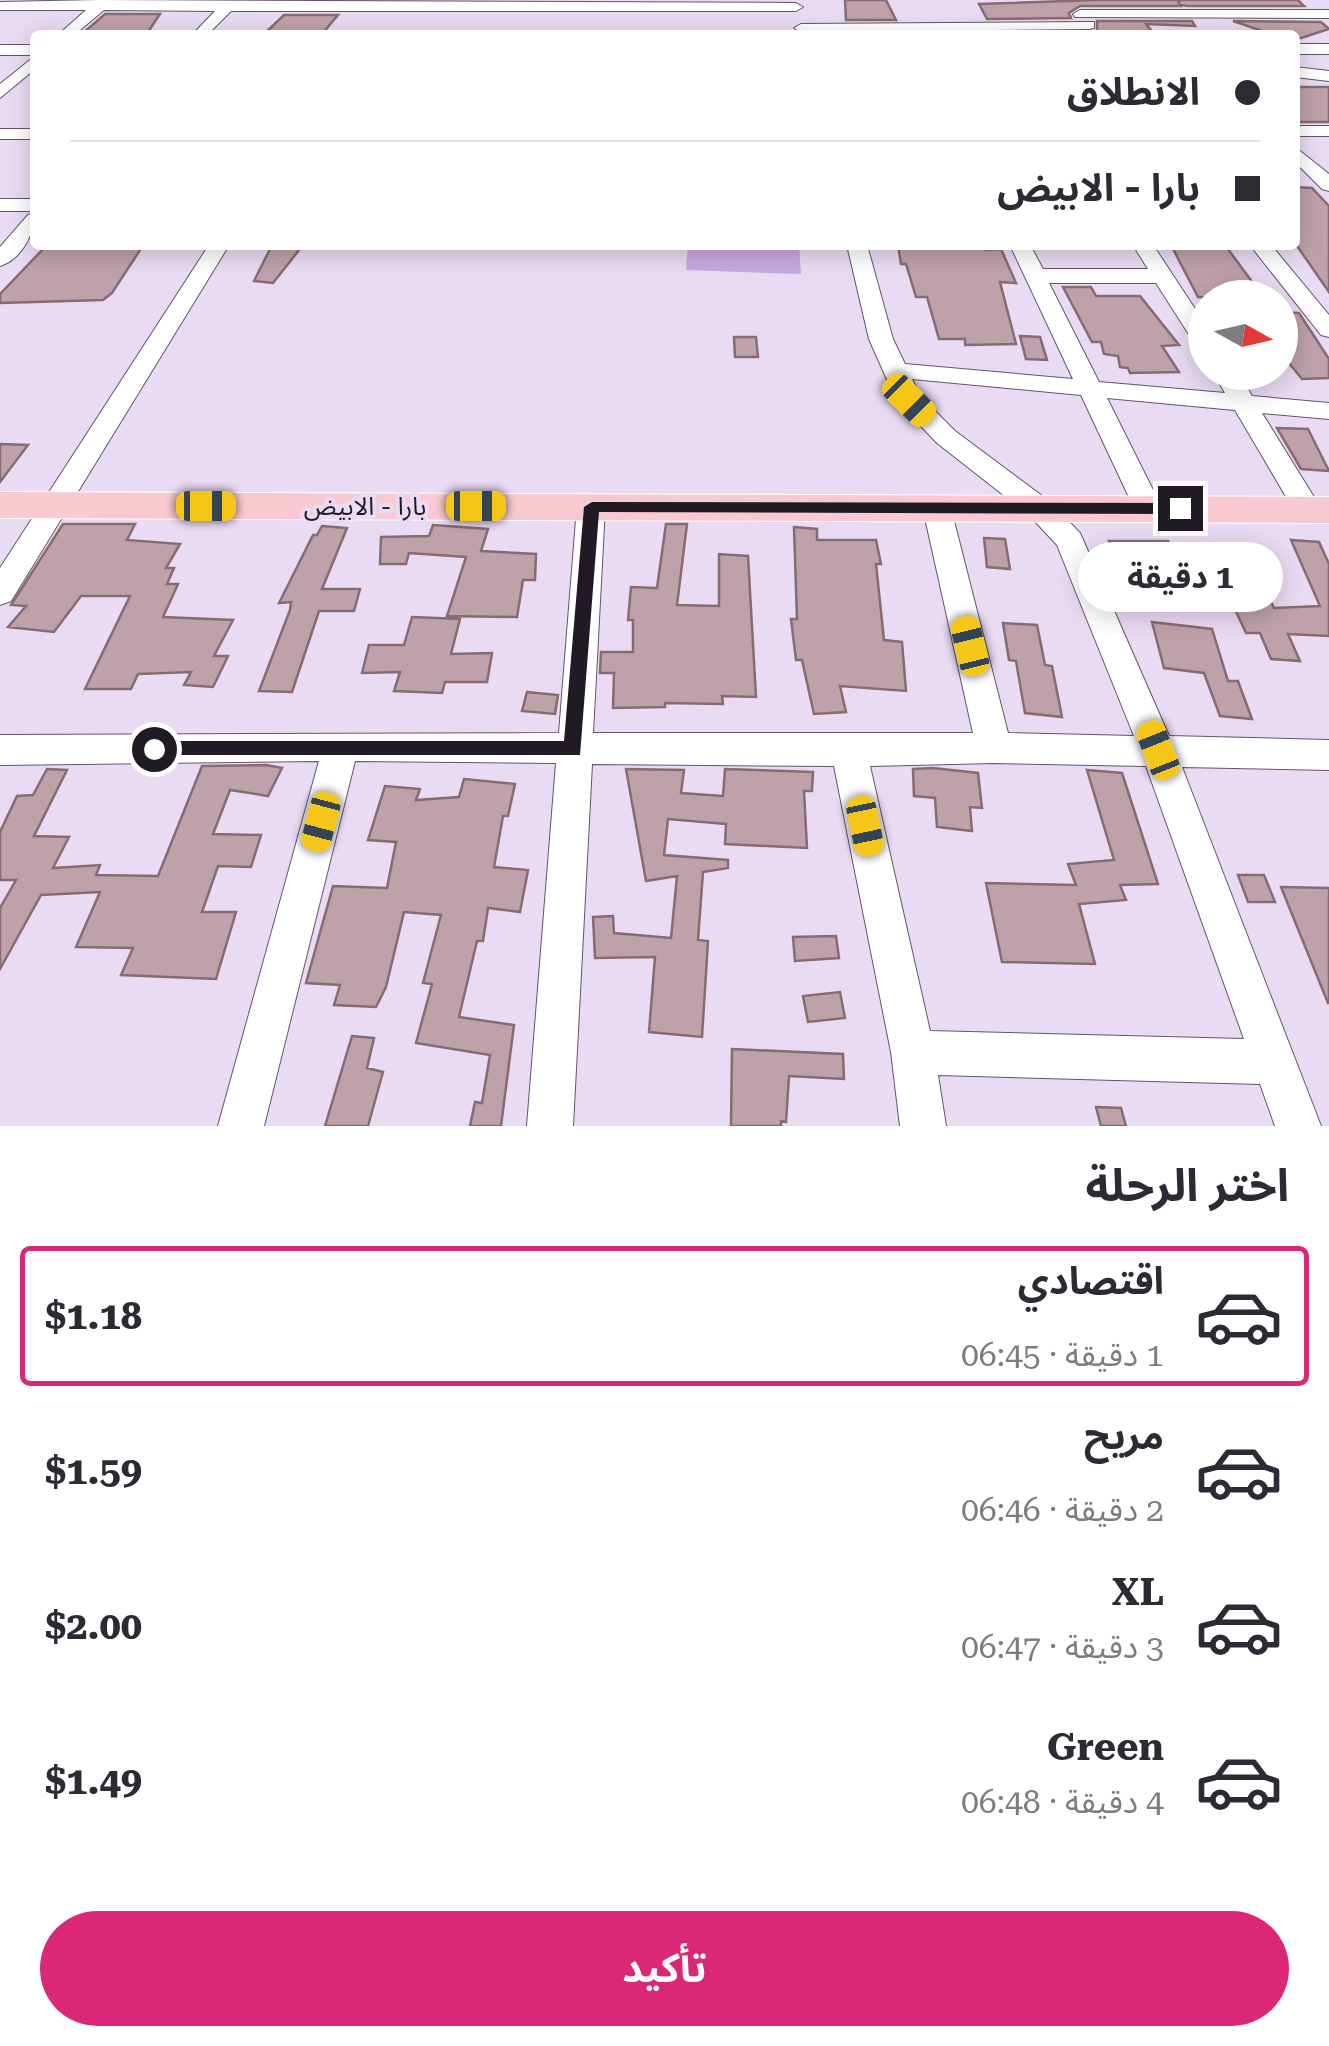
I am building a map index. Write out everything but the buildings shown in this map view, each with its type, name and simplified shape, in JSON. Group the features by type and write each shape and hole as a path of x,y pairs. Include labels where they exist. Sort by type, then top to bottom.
{"main road":[{"name":"بارا - الابيض","path":"0,504 1319,510"}],"street":[{"path":"1069,0 1090,24"},
{"path":"1236,0 1252,14"},
{"path":"71,30 102,4 151,1 425,10 470,3 794,3"},
{"path":"9,3 230,3"},
{"path":"204,30 230,3"},
{"path":"470,3 539,14 794,3"},
{"path":"794,3 801,30"},
{"path":"1154,7 1166,30"},
{"path":"834,30 914,25 1090,24 1154,7 1172,14 1329,14"},
{"path":"1300,49 1329,49"},
{"path":"0,50 30,50"},
{"path":"0,92 30,65"},
{"path":"1300,73 1329,76"},
{"path":"1300,128 1329,132"},
{"path":"0,134 30,134"},
{"path":"1300,157 1329,186"},
{"path":"1300,187 1329,186"},
{"path":"0,205 30,205"},
{"path":"0,260 30,224"},
{"path":"0,593 216,250"},
{"path":"858,250 892,370 909,400 946,438 1039,508 1070,540 1158,750 1298,1126"},
{"path":"1022,250 1148,508"},
{"path":"1146,250 1188,315"},
{"path":"1264,250 1329,330"},
{"path":"1032,276 1163,276"},
{"path":"892,370 1329,411"},
{"path":"1236,390 1319,510"},
{"path":"550,1126 592,507"},
{"path":"937,510 994,748"},
{"path":"241,1126 341,746"},
{"path":"0,750 341,746 849,752 994,748 1329,755"},
{"path":"849,752 913,1052 924,1126"},
{"path":"913,1052 1272,1062"}],"shaded area":[{"path":"688,250 799,250 801,274 686,270"}],"route":[{"path":"154,749 573,749 592,507 1180,508"}]}
